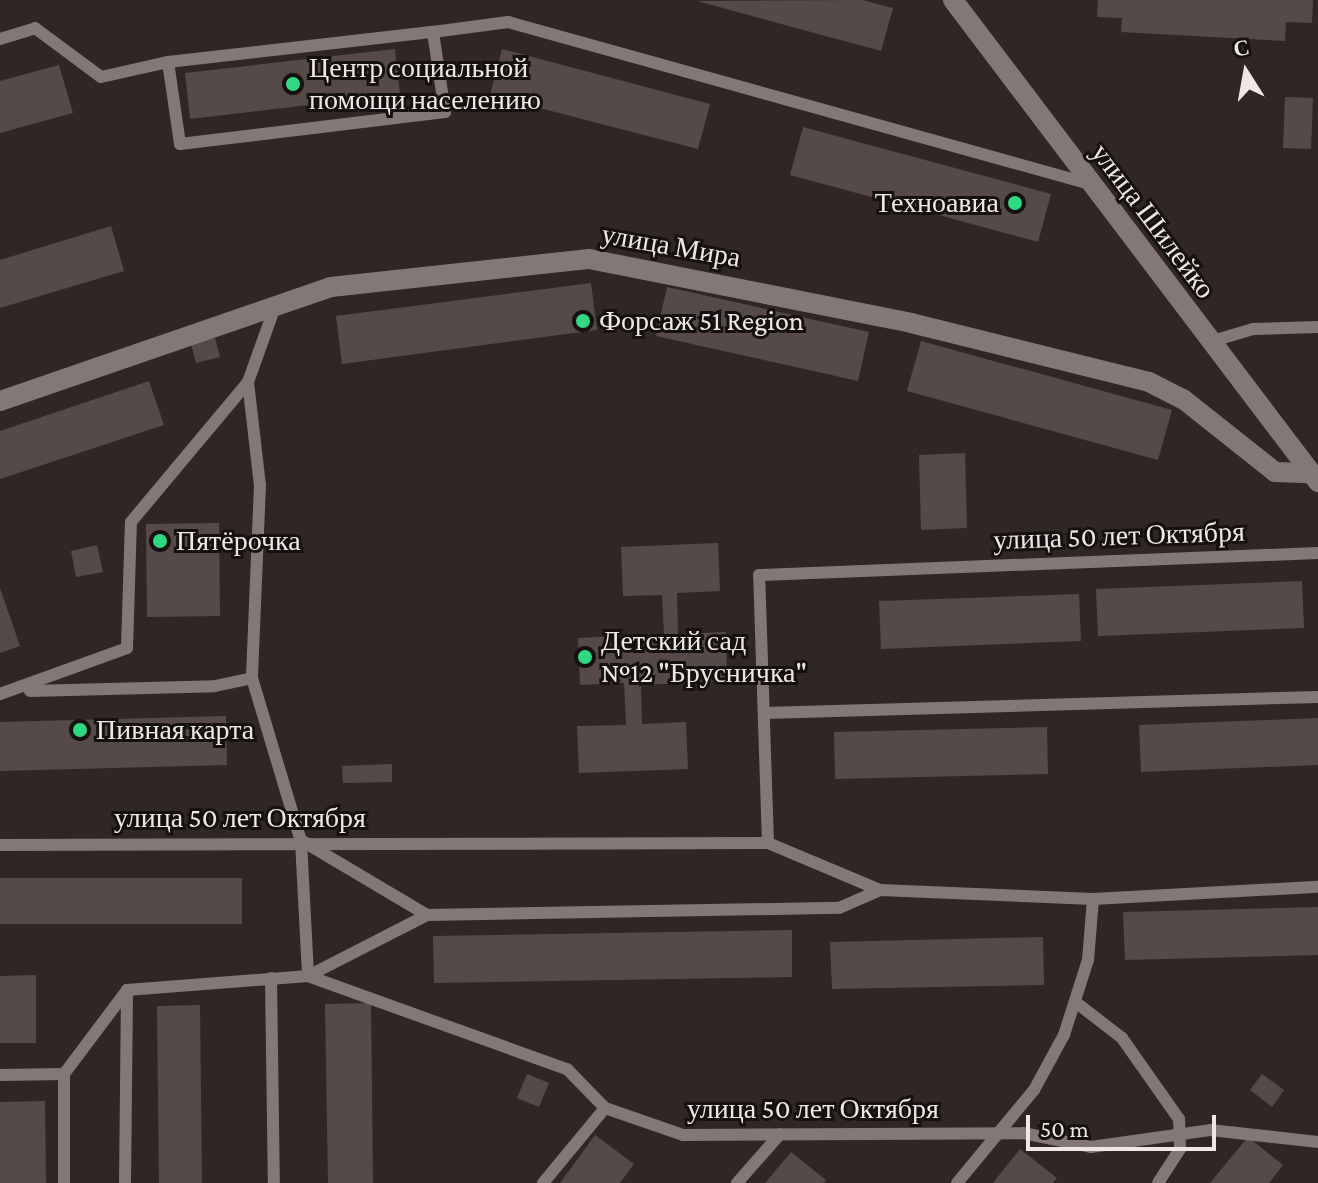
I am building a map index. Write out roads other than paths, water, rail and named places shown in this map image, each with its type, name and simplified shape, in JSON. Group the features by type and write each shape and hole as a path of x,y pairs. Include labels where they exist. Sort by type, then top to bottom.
{"street":[{"name":"улица Шилейко","path":"953,0 1209,342 1315,477"},
{"name":"улица Мира","path":"0,401 331,287 574,260 644,265 1149,382 1183,399 1275,472 1315,477"}],"lane":[{"path":"0,39 35,28 101,77 168,62 508,22 1090,184"},
{"path":"168,62 180,144 445,112 433,32"},
{"path":"23,691 127,648 131,522 248,382 276,304"},
{"path":"1209,342 1253,329 1318,327"},
{"path":"248,382 260,485 252,678 301,841 308,976 427,915 839,908 880,890"},
{"name":"улица 50 лет Октября","path":"768,843 759,575 1318,553"},
{"path":"0,694 215,686 252,678"},
{"path":"765,713 1318,697"},
{"path":"301,841 427,915"},
{"name":"улица 50 лет Октября","path":"0,845 301,841 768,843 880,890 1093,899 1318,887"},
{"path":"957,1183 1002,1133 1034,1090 1078,1004 1093,899"},
{"name":"улица 50 лет Октября","path":"127,990 308,976 567,1069 605,1108 683,1135 1002,1133 1091,1147 1182,1131 1318,1142"},
{"path":"271,978 274,1183"},
{"path":"64,1183 64,1074 127,990"},
{"path":"125,1183 127,990"},
{"path":"1078,1004 1122,1038 1182,1131 1180,1149 1158,1183"},
{"path":"0,1075 64,1074"},
{"path":"543,1183 605,1108"},
{"path":"737,1183 780,1134"}],"place":[{"name":"Центр социальной помощи населению","path":"293,84"},
{"name":"Техноавиа","path":"1015,203"},
{"name":"Форсаж 51 Region","path":"583,321"},
{"name":"Пятёрочка","path":"160,541"},
{"name":"Детский сад №12 \"Брусничка\"","path":"585,657"},
{"name":"Пивная карта","path":"80,730"}]}
